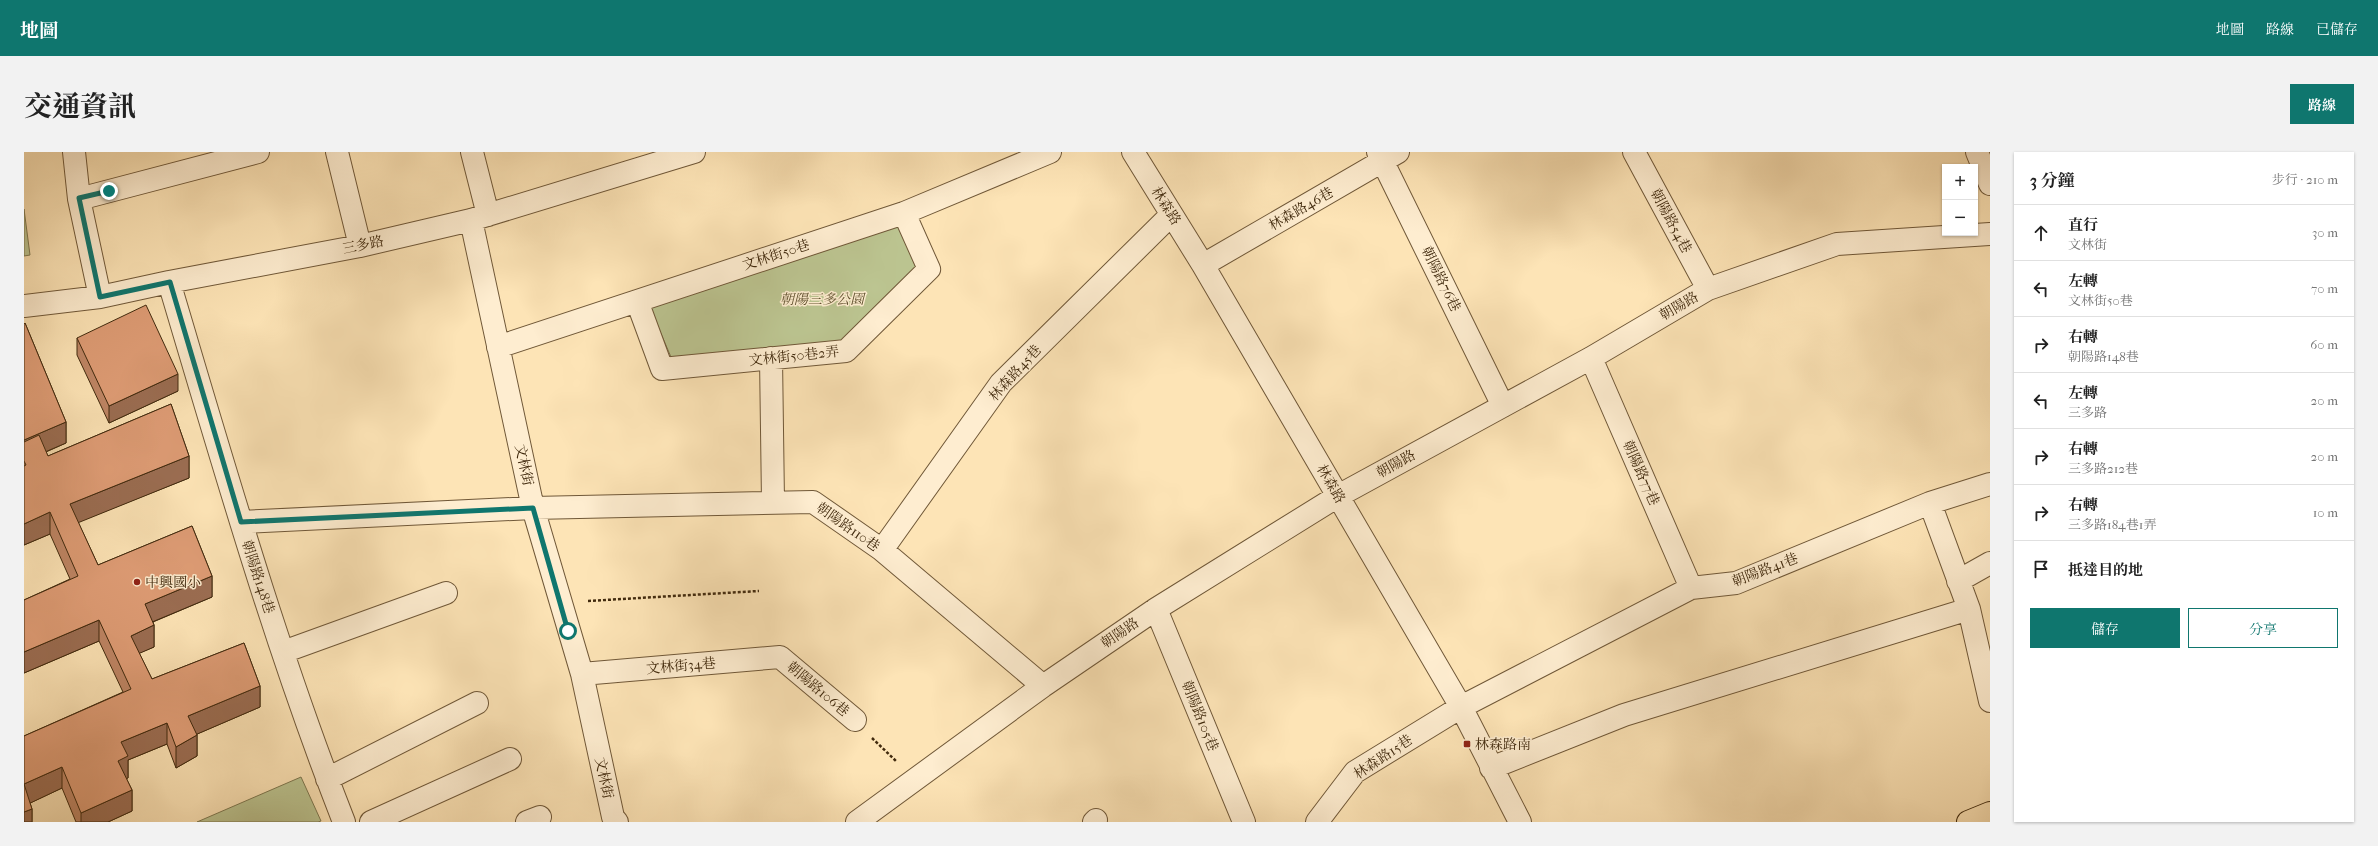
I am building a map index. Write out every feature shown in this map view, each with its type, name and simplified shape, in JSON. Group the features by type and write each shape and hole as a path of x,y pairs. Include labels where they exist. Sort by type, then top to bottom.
{"main road":[{"path":"1968,822 1990,813"}],"street":[{"path":"74,152 79,198 100,297"},
{"path":"79,198 258,152"},
{"path":"337,152 360,246"},
{"name":"文林街","path":"472,152 479,218 498,347 533,508 582,674 613,817 617,822"},
{"name":"三多路","path":"24,306 100,297 170,282 360,246 479,218 694,152"},
{"name":"文林街50巷","path":"498,347 904,213 1050,152"},
{"name":"林森路","path":"1133,152 1203,265 1461,707 1520,822"},
{"name":"朝陽路54巷","path":"1634,152 1708,289"},
{"name":"林森路46巷","path":"1203,265 1387,155"},
{"name":"朝陽路76巷","path":"1387,155 1502,406"},
{"path":"1982,157 1990,184"},
{"name":"文林街50巷2弄","path":"637,301 662,369 846,351 928,269 904,213"},
{"name":"林森路45巷","path":"882,550 1001,383 1171,215"},
{"name":"朝陽路","path":"858,822 1043,686 1156,609 1338,496 1590,358 1708,289 1837,244 1990,234"},
{"name":"朝陽路148巷","path":"170,282 241,522 283,652 327,779 344,822"},
{"path":"772,358 773,502"},
{"name":"朝陽路77巷","path":"1590,358 1691,588"},
{"name":"朝陽路41巷","path":"1461,707 1691,588 1736,583 1930,503 1990,484"},
{"name":"朝陽路110巷","path":"533,508 813,502 882,550 1043,686"},
{"path":"1930,503 1969,609 1990,701"},
{"path":"241,522 533,508"},
{"path":"1958,581 1990,563"},
{"path":"283,652 446,593"},
{"name":"朝陽路105巷","path":"1156,609 1244,822"},
{"path":"1491,768 1624,716 1969,609"},
{"name":"文林街34巷","path":"582,674 780,657"},
{"name":"朝陽路106巷","path":"780,657 855,720"},
{"path":"327,779 477,703"},
{"name":"林森路15巷","path":"1317,822 1355,772 1461,707"},
{"path":"371,822 510,759"}],"path":[{"path":"560,603 759,591"},
{"path":"855,720 916,780"}],"green space":[{"path":"24,209 30,255 24,256"},
{"name":"朝陽三多公園","path":"900,225 916,268 843,343 671,357 650,308"},
{"path":"301,777 321,821 197,822"}],"building":[{"path":"146,305 178,374 109,406 77,338"},
{"path":"25,323 66,422 24,440 24,324"},
{"path":"171,404 189,456 70,504 98,565 192,526 212,576 145,604 154,625 131,636 152,679 244,643 260,686 188,716 197,735 176,747 167,723 121,742 128,756 118,761 132,790 81,813 62,767 24,784 24,736 131,689 99,620 24,652 24,600 78,576 50,512 24,524 24,466 26,465 24,461 24,442 39,435 48,456"},
{"path":"24,784 32,809 24,812"}],"place":[{"name":"中興國小","path":"137,582"},
{"name":"林森路南","path":"1467,744"}],"route":[{"path":"109,191 79,198 100,297 170,282 241,522 533,508 568,631"}]}
